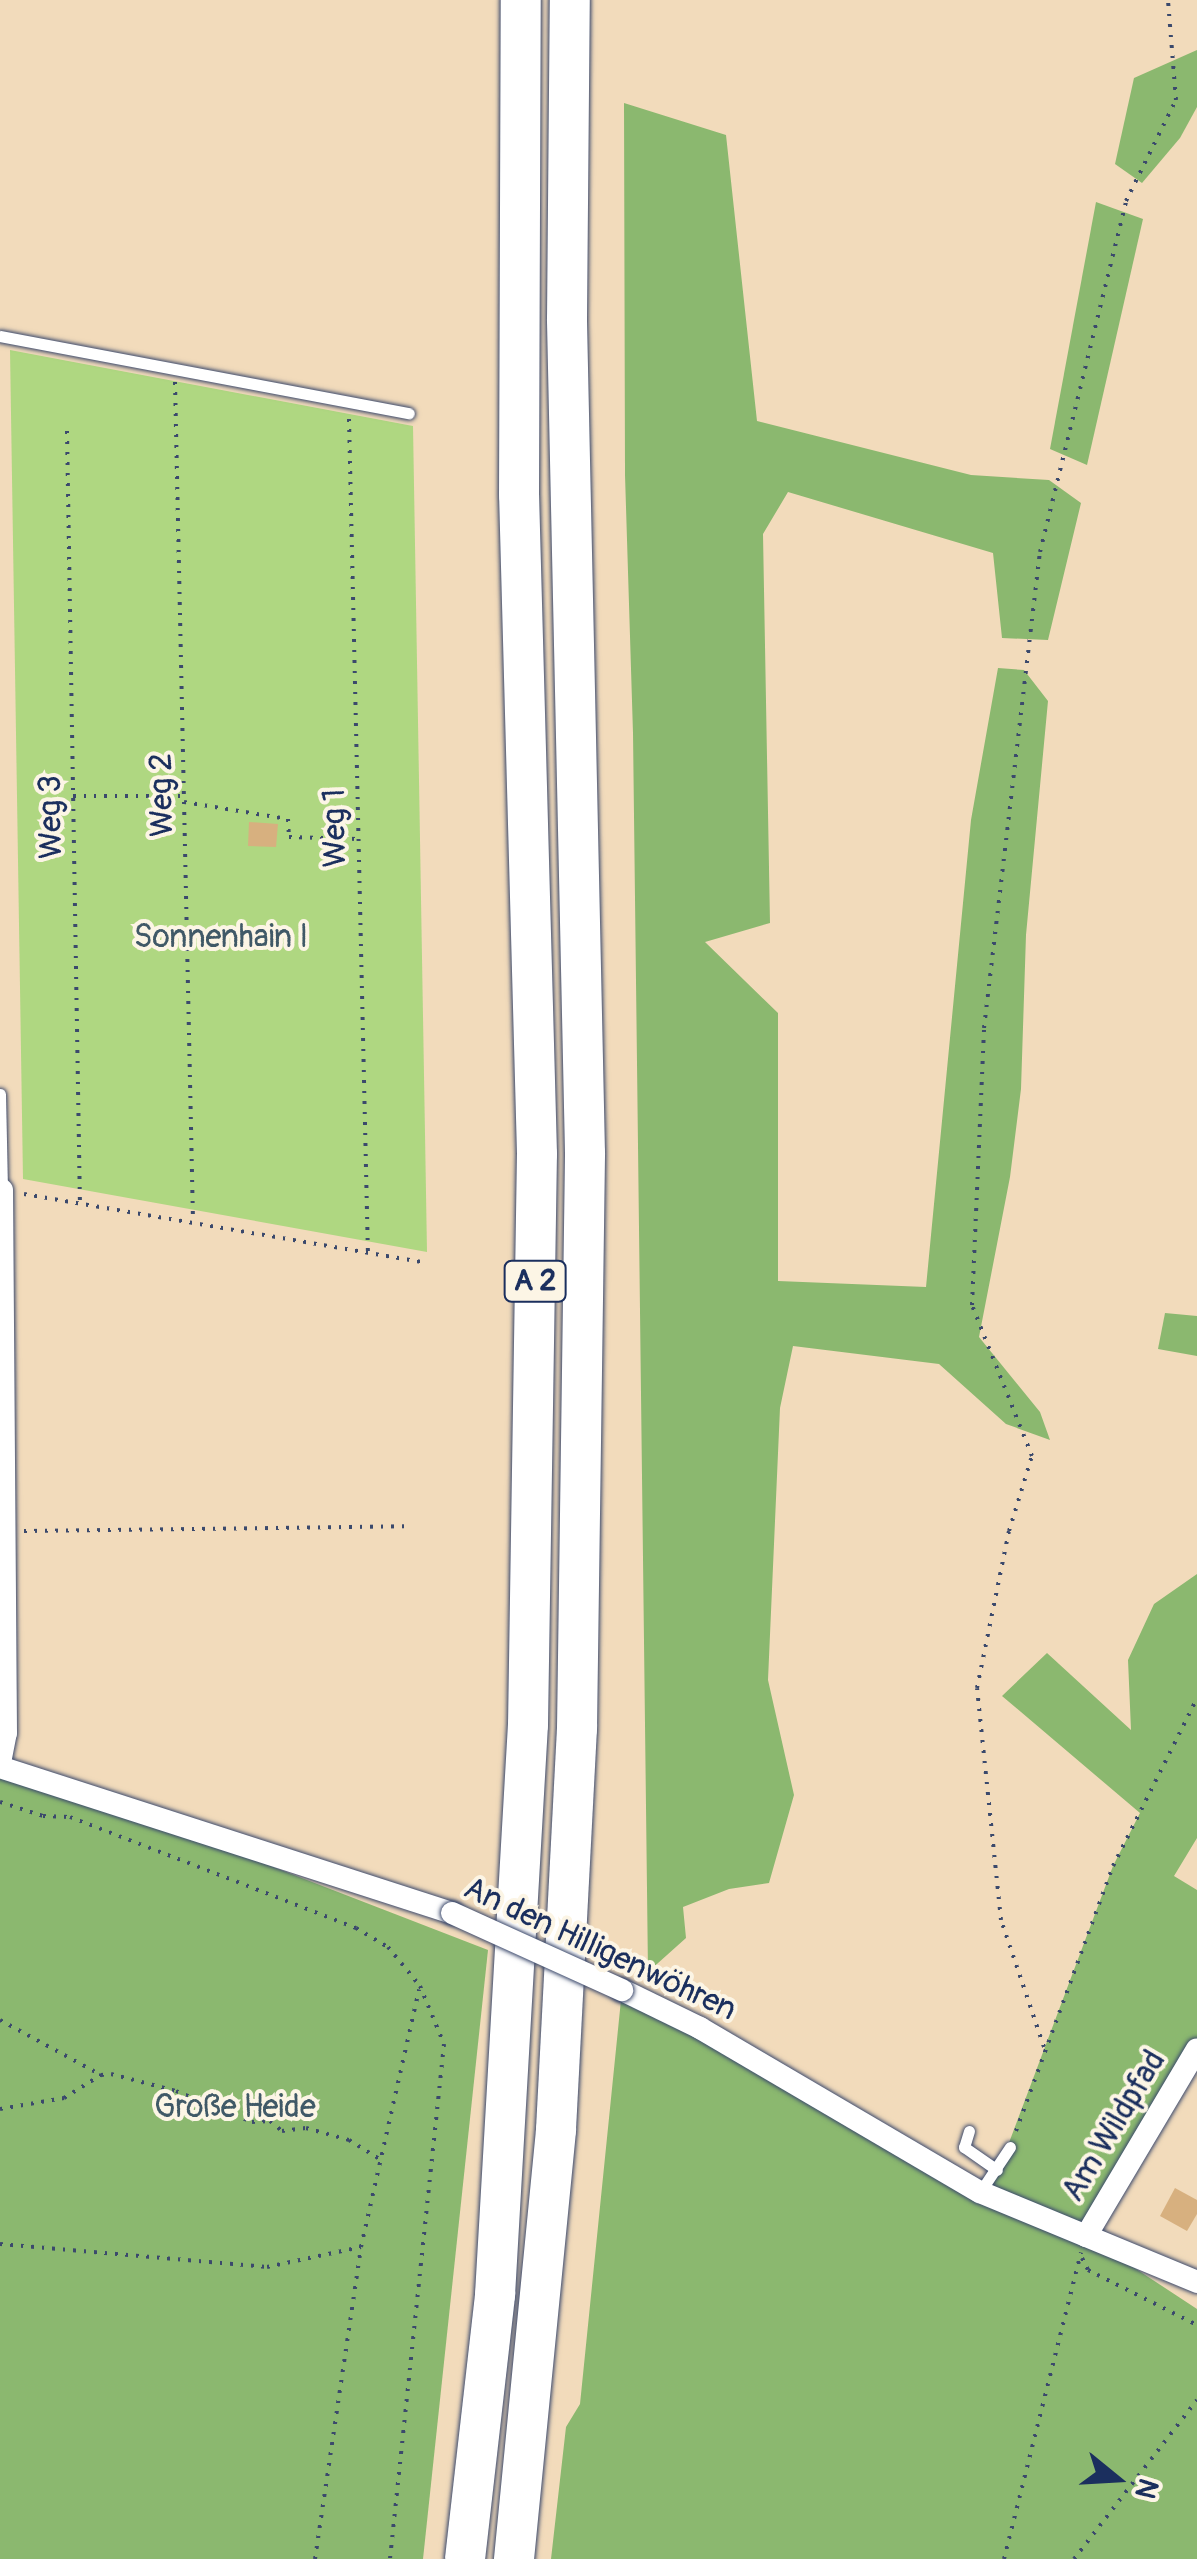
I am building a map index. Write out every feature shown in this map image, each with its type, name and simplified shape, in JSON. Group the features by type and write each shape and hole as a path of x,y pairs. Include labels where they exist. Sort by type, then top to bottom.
{"highway":[{"name":"A 2","path":"466,2559 495,2295 528,1726 537,1154 519,495 520,0"},
{"name":"A 2","path":"514,2559 556,2130 577,1729 585,1153 568,318 570,0"}],"street":[{"path":"0,1765 6,1733 2,1190"},
{"name":"An den Hilligenwöhren","path":"0,1765 452,1913 700,2028 980,2192 1083,2246 1197,2282"},
{"name":"Am Wildpfad","path":"1083,2246 1197,2050"}],"lane":[{"path":"0,336 410,414"},
{"path":"73,364 76,350"},
{"path":"0,1094 2,1190"},
{"path":"969,2131 964,2147 997,2170"},
{"path":"980,2192 1010,2148"}],"path":[{"path":"1044,2047 1001,1920 978,1688 1009,1531 1032,1456 972,1305 984,1028 1040,552 1126,201 1176,100 1168,0"},
{"name":"Weg 2","path":"177,368 193,1221"},
{"name":"Weg 1","path":"350,401 368,1254"},
{"name":"Weg 3","path":"67,431 80,1202"},
{"path":"73,796 184,799 288,818 290,837 358,838"},
{"path":"2,1190 426,1263"},
{"path":"4,1532 406,1526"},
{"path":"1010,2148 1113,1866 1197,1698"},
{"path":"0,1802 43,1816 70,1817 356,1928 388,1947 420,1986 444,2044 390,2559"},
{"path":"316,2559 361,2247 420,1986"},
{"path":"0,2020 101,2074 176,2091 252,2122 270,2121 282,2131 306,2128 349,2140 380,2160"},
{"path":"0,2109 64,2098 101,2074"},
{"path":"0,2244 268,2267 361,2247"},
{"path":"1083,2246 1088,2270 1197,2324"},
{"path":"1004,2559 1083,2246"},
{"path":"1074,2559 1197,2400"}],"green space":[{"path":"1197,50 1197,107 1180,138 1142,183 1115,164 1134,78"},
{"path":"624,103 726,135 757,421 971,475 1049,480 1081,503 1048,640 1002,638 993,553 788,492 763,534 770,923 705,942 778,1013 778,1281 926,1287 971,820 998,668 1024,670 1048,701 1026,935 1021,1089 1010,1177 979,1337 1040,1412 1050,1440 1006,1424 939,1364 793,1346 780,1408 768,1680 794,1795 769,1883 729,1889 683,1907 686,1938 648,1972 633,733 625,475"},
{"path":"1096,202 1143,219 1087,465 1050,449"},
{"name":"Sonnenhain I","path":"10,350 413,426 427,1252 23,1179"},
{"path":"1165,1313 1197,1316 1197,1356 1158,1349"},
{"path":"1197,1574 1197,1838 1174,1876 1197,1890 1197,2049 1086,2236 1197,2309 1197,2559 551,2559 566,2427 580,2404 622,1990 981,2192 1007,2148 1113,1866 1140,1813 1002,1696 1047,1653 1131,1730 1128,1660 1154,1604"},
{"name":"Große Heide","path":"0,1773 201,1839 488,1950 423,2559 0,2559"}],"building":[{"path":"249,822 278,824 276,847 248,846"},
{"path":"1175,2188 1197,2200 1197,2214 1187,2231 1160,2216"}]}
